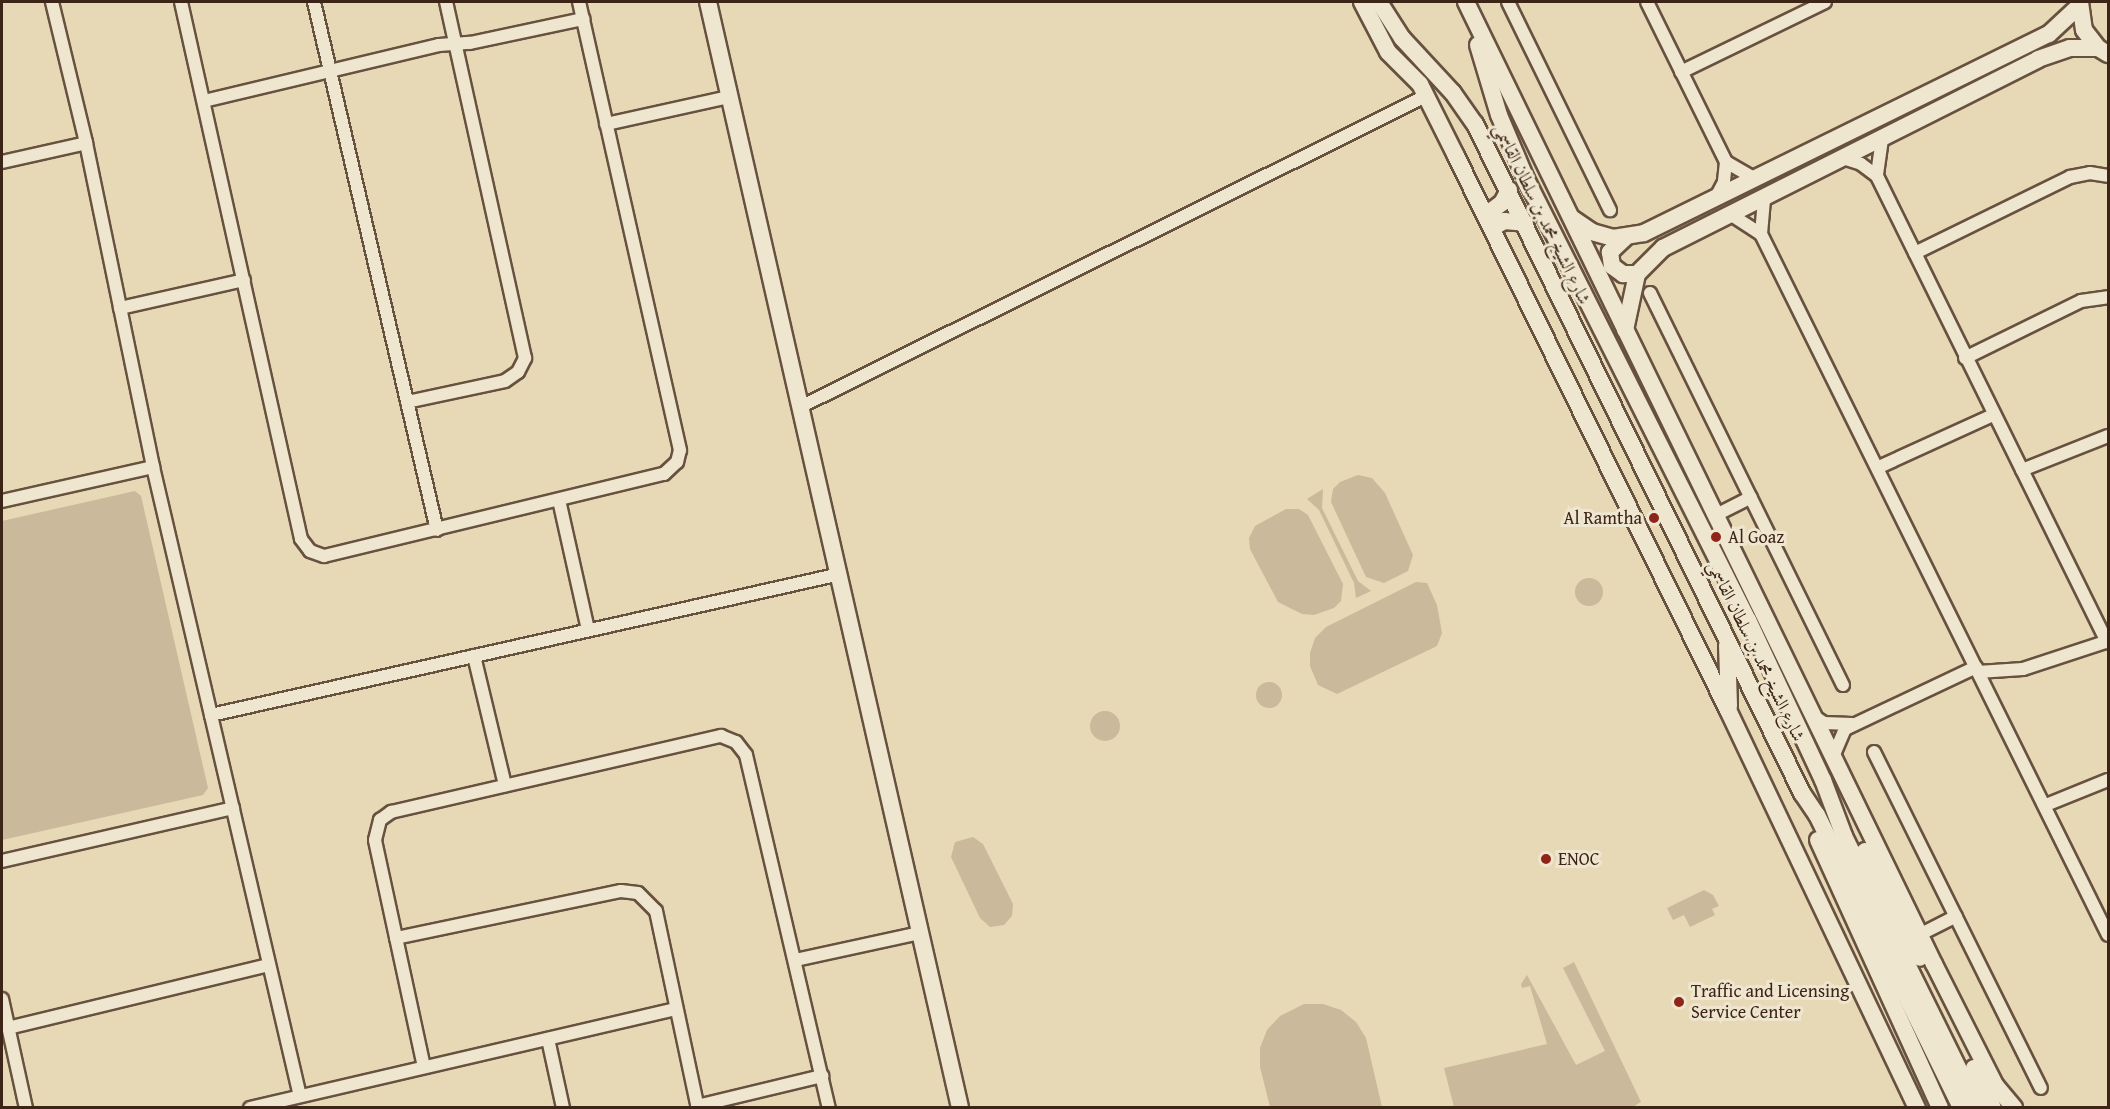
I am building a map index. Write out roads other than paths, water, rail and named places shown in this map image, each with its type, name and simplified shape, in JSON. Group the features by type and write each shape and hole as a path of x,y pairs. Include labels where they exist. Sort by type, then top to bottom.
{"street":[{"path":"54,2 86,143 153,466 300,1096"},
{"path":"181,2 305,545 317,555 332,556 663,474 674,467 679,456 579,2"},
{"path":"314,2 437,530"},
{"path":"407,402 505,381 518,372 525,358 446,2"},
{"path":"708,2 802,406 836,574 960,1107"},
{"path":"1362,2 1388,52 1420,84 1728,710 1917,1107"},
{"name":"شارع الشيخ محمد بن سلطان القاسمي","path":"1379,2 1412,51 1468,113 1509,190 1802,793 1822,826 1961,1107"},
{"name":"شارع الشيخ محمد بن سلطان القاسمي","path":"1458,2 1479,48 1499,115 1526,178 1680,483 1823,780 1844,836 1989,1105"},
{"path":"1466,2 1573,218 1671,427 1995,1085 2014,1107"},
{"path":"1508,2 1610,210"},
{"path":"1647,2 1725,162 1724,182 1715,199"},
{"path":"1681,72 1825,2"},
{"path":"1637,274 1623,274 1612,266 1610,252 1625,238 1715,199 2033,42 2056,30 2079,4"},
{"path":"2079,4 2084,30 2103,51"},
{"path":"204,101 330,70 583,19"},
{"path":"2033,42 2038,59"},
{"path":"1625,331 1637,274 1656,252 2038,59 2070,48 2103,51"},
{"path":"802,406 1426,96"},
{"path":"606,124 729,97"},
{"path":"1877,176 1882,139"},
{"path":"2,162 86,143"},
{"path":"1833,757 1840,736 1853,724 1977,669 2023,669 2108,641 1993,415 1877,176 1861,164 1843,158"},
{"path":"1725,162 1756,179"},
{"path":"1915,253 2070,177 2090,173 2109,176"},
{"path":"1489,222 1509,190"},
{"path":"1761,234 1764,197"},
{"path":"1730,214 1761,234 1879,467 1977,669 2105,920 2109,935"},
{"path":"1573,218 1592,232 1625,238"},
{"path":"1489,222 1525,223"},
{"path":"120,308 243,280"},
{"path":"1650,293 1843,685"},
{"path":"1965,358 2081,301 2109,297"},
{"path":"1879,467 1993,415"},
{"path":"1671,427 1680,483"},
{"path":"2022,470 2109,436"},
{"path":"2,501 153,466"},
{"path":"1716,515 1750,497"},
{"path":"559,500 588,630"},
{"path":"211,715 836,574"},
{"path":"1724,630 1729,669 1728,710"},
{"path":"474,656 505,785"},
{"path":"1812,715 1824,723 1853,724"},
{"path":"424,1067 375,840 380,820 391,812 713,737 736,742 746,755 829,1107"},
{"path":"1874,752 2041,1088"},
{"path":"1823,780 1839,803 1920,959 1989,1105"},
{"path":"2046,805 2109,780"},
{"path":"1802,793 1837,886 1940,1107"},
{"path":"2,861 233,808"},
{"path":"396,938 630,891 646,897 656,911 697,1106 822,1076"},
{"path":"1921,934 1956,916"},
{"path":"795,960 920,933"},
{"path":"1920,959 1921,934"},
{"path":"8,1028 269,965"},
{"path":"2,999 26,1107"},
{"path":"249,1107 676,1010"},
{"path":"548,1039 563,1107"},
{"path":"1894,1056 1923,1068"}],"place":[{"name":"Al Ramtha","path":"1654,518"},
{"name":"Al Goaz","path":"1716,537"},
{"name":"ENOC","path":"1546,859"},
{"name":"Traffic and Licensing Service Center","path":"1679,1002"}]}
